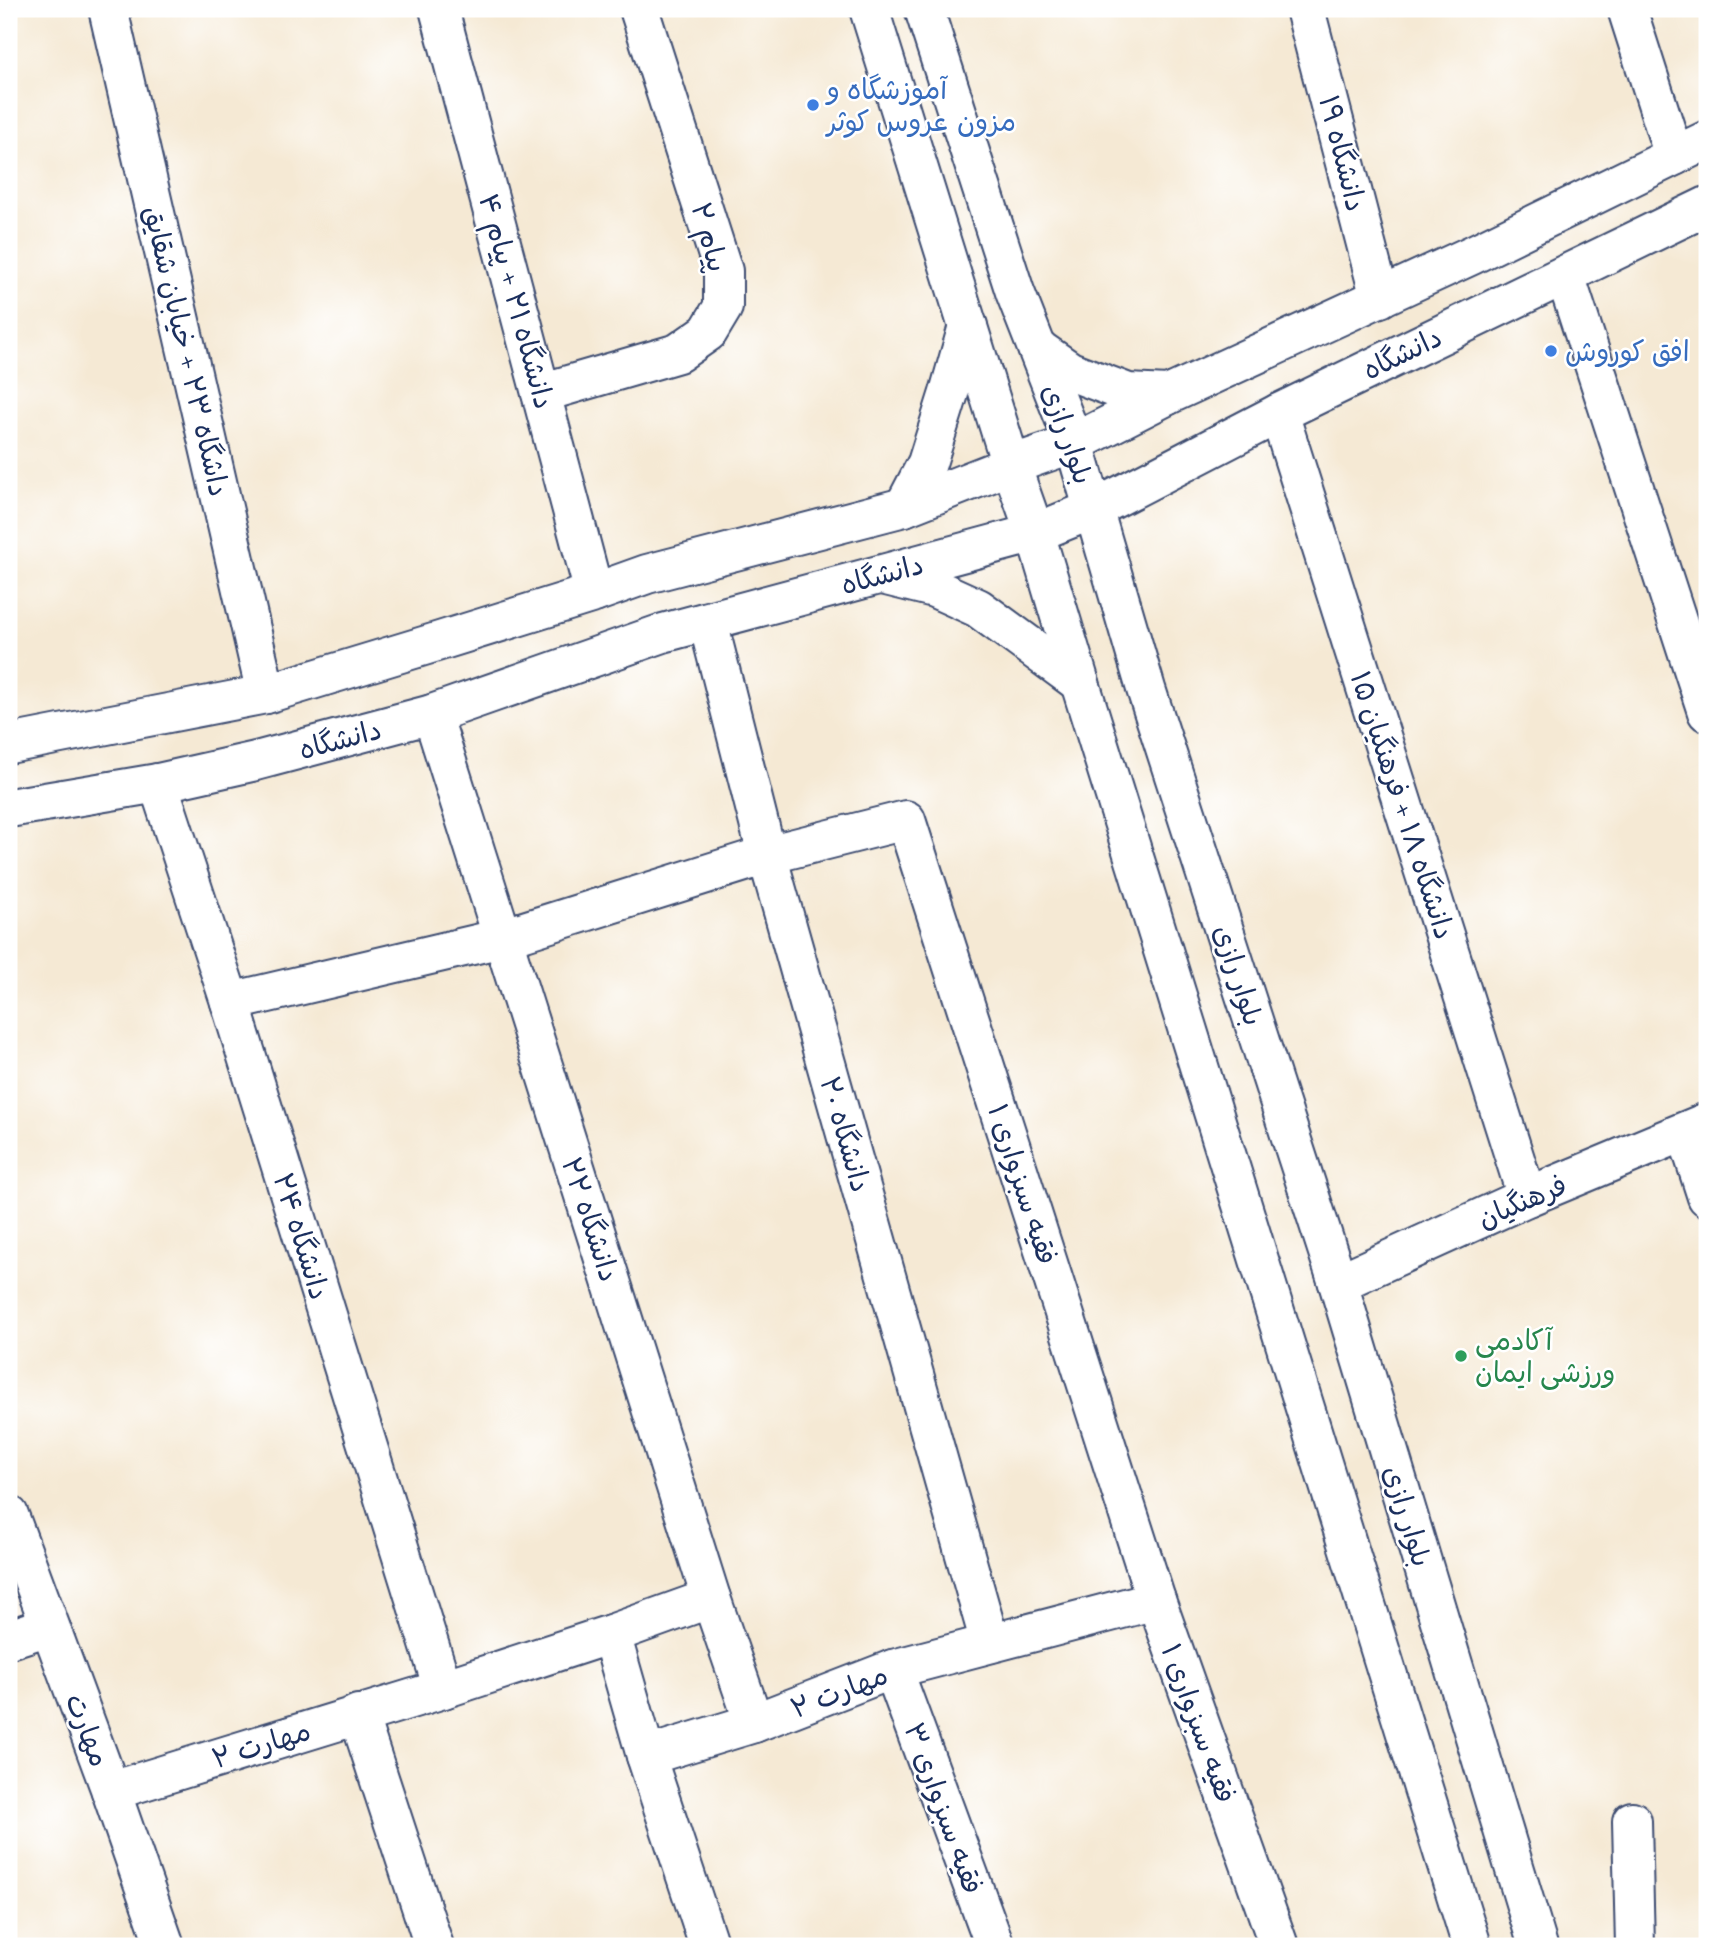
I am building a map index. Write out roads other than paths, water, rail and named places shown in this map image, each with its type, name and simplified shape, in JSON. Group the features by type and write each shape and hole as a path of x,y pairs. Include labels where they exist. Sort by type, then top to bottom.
{"street":[{"name":"داشگاه ۲۳ + خیابان شقایق","path":"108,9 266,694"},
{"name":"دانشگاه ۲۱ + پیام ۴","path":"439,9 594,593"},
{"name":"پیام ۲","path":"541,393 678,353 708,332 723,307 723,271 639,9"},
{"path":"869,9 1011,465 1035,533 1472,1946"},
{"name":"بلوار رازی","path":"924,9 1015,292 1074,443 1146,689 1339,1283 1538,1946"},
{"name":"دانشگاه ۱۹","path":"1305,9 1380,298"},
{"path":"1627,9 1691,148"},
{"name":"دانشگاه","path":"9,744 266,694 648,574 904,508 1074,443 1691,148"},
{"name":"دانشگاه","path":"9,808 158,783 256,761 432,714 663,633 1035,533 1094,509 1279,412 1707,206"},
{"path":"1472,255 1492,310"},
{"path":"1564,275 1707,712"},
{"path":"965,318 1015,292"},
{"path":"904,508 927,463 950,393 965,318"},
{"path":"1037,348 1070,371 1128,393 1168,396"},
{"name":"دانشگاه ۱۸ + فرهنگیان ۱۵","path":"1279,412 1527,1197"},
{"path":"648,574 663,633"},
{"path":"880,575 934,588 978,608 1084,695 1146,689"},
{"name":"دانشگاه ۲۰","path":"708,622 767,855 990,1643"},
{"name":"دانشگاه ۲۲","path":"432,714 711,1598 754,1723"},
{"name":"دانشگاه ۲۴","path":"158,783 230,1002 443,1689"},
{"name":"فقیه سبزواری ۱","path":"230,1002 502,938 767,855 906,820 1156,1600 1279,1946"},
{"path":"1697,1127 1707,1197"},
{"name":"فرهنگیان","path":"1339,1283 1527,1197 1697,1127"},
{"name":"مهارت","path":"9,1515 111,1791 164,1946"},
{"name":"مهارت ۲","path":"111,1791 443,1689 711,1598"},
{"name":"مهارت ۲","path":"646,1756 754,1723 893,1669 1156,1600"},
{"path":"9,1639 49,1626"},
{"path":"611,1634 646,1756 709,1946"},
{"name":"فقیه سبزواری ۳","path":"893,1669 995,1946"},
{"path":"358,1714 434,1946"},
{"path":"1632,1821 1635,1946"}],"place":[{"name":"آموزشگاه و مزون عروس کوثر","path":"813,105"},
{"name":"افق کوروش","path":"1551,351"},
{"name":"آکادمی ورزشی ایمان","path":"1461,1356"}]}
